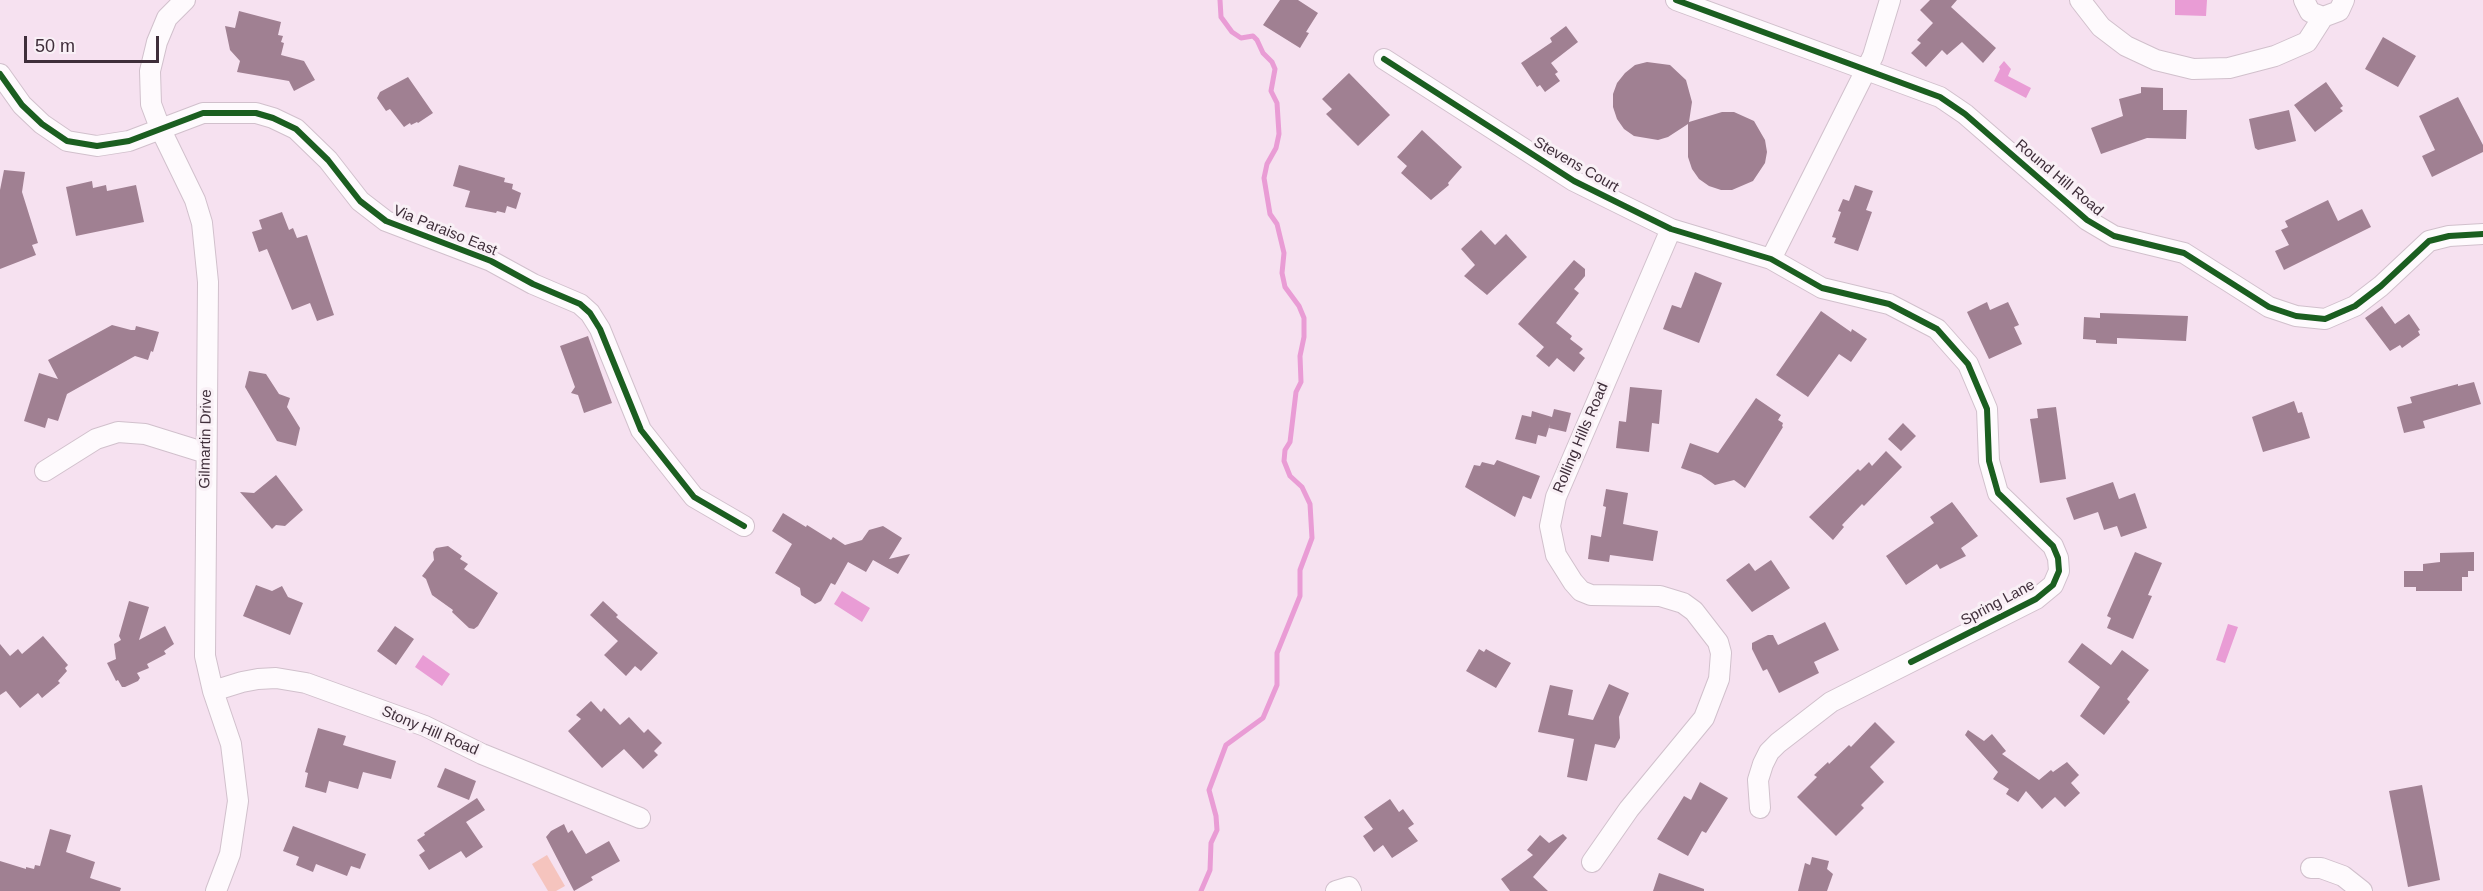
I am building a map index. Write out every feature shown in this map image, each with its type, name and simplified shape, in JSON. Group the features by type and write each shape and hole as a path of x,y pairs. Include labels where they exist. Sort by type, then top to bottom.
{"street":[{"name":"Gilmartin Drive","path":"185,0 167,18 157,42 150,71 151,104 160,128 195,200 202,223 208,282 205,639 207,672 231,744 238,801 237,820 230,854 216,891"},
{"name":"Round Hill Road","path":"1676,0 1940,97 1965,114 2087,220 2114,236 2184,253 2269,307 2296,316 2325,319 2355,306 2381,286 2429,242 2449,236 2483,234"},
{"path":"1771,259 1818,169 1864,69 1873,56 1890,0"},
{"path":"2080,0 2101,27 2126,46 2156,60 2193,69 2229,68 2275,56 2307,42 2323,17 2339,11 2344,0"},
{"path":"2304,0 2310,12 2323,17"},
{"name":"Stevens Court","path":"1384,59 1574,181 1671,228 1771,259"},
{"name":"Via Paraiso East","path":"0,74 21,105 42,124 67,141 97,146 129,141 203,113 256,113 296,129 328,160 360,201 386,221 491,261 533,284 580,304 590,313 600,329 641,430 694,497 744,526"},
{"name":"Rolling Hills Road","path":"1592,862 1629,809 1704,718 1719,679 1721,653 1718,642 1694,610 1683,603 1660,596 1591,595 1581,591 1556,555 1550,526 1556,497 1671,228"},
{"name":"Spring Lane","path":"1760,808 1758,780 1762,764 1778,743 1832,702 2036,599 2053,585 2060,571 2053,546 1998,493 1989,461 1987,408 1968,363 1937,329 1889,304 1822,288 1771,259"},
{"path":"45,471 96,439 118,432 145,434 206,453"},
{"name":"Stony Hill Road","path":"213,691 242,681 276,678 306,683 527,765 640,818"},
{"path":"2311,868 2321,868 2343,876 2362,891"},
{"path":"1336,891 1348,886 1351,891"}],"shaded area":[{"path":"2175,0 2207,0 2206,16 2175,15"},
{"path":"2004,61 2011,69 2008,76 2031,88 2026,98 1994,81"},
{"path":"842,591 870,608 862,622 834,604"},
{"path":"2228,624 2238,627 2225,663 2216,660"},
{"path":"423,655 450,674 442,686 415,667"},
{"path":"547,855 565,886 556,891 548,891 532,864"}],"building":[{"path":"1280,0 1298,0 1318,13 1306,32 1309,33 1300,48 1263,25"},
{"path":"1930,0 1957,0 1951,7 1996,48 1983,63 1962,42 1947,55 1942,50 1926,67 1911,53 1921,43 1917,40 1933,23 1920,10"},
{"path":"239,11 281,22 278,35 283,36 281,42 284,43 281,55 304,61 315,80 294,91 289,81 237,72 240,61 230,50 225,26 235,28"},
{"path":"1566,26 1578,42 1551,63 1558,72 1555,74 1560,81 1545,92 1540,85 1537,87 1521,63 1552,42 1550,38"},
{"path":"2383,37 2416,56 2398,87 2365,69"},
{"path":"1647,62 1670,65 1686,80 1692,102 1689,122 1722,112 1734,112 1754,121 1765,140 1767,152 1765,163 1753,181 1732,190 1721,190 1699,179 1688,157 1688,124 1668,137 1658,140 1634,136 1624,129 1613,107 1613,94 1617,83 1625,73 1635,65"},
{"path":"1349,73 1390,115 1358,146 1326,114 1332,109 1322,99"},
{"path":"408,77 433,113 418,123 411,125 410,123 404,127 390,109 386,111 377,98 380,92"},
{"path":"2326,82 2343,106 2340,108 2343,111 2315,132 2294,105"},
{"path":"2141,87 2163,88 2163,110 2187,110 2186,139 2147,138 2101,154 2091,128 2123,116 2119,99 2141,93"},
{"path":"2458,97 2483,145 2483,152 2432,177 2422,156 2435,150 2419,116"},
{"path":"2289,110 2296,141 2258,150 2255,148 2249,119"},
{"path":"1422,130 1462,167 1448,183 1449,185 1431,200 1401,173 1407,166 1397,157"},
{"path":"459,165 505,178 504,182 513,184 512,189 521,193 516,209 507,206 505,213 497,211 496,213 465,207 470,191 453,186"},
{"path":"4,170 25,172 22,192 38,243 32,245 36,255 0,269 0,190"},
{"path":"92,181 93,188 106,185 107,191 136,185 144,222 76,236 66,187"},
{"path":"1855,185 1873,191 1866,210 1872,212 1858,251 1834,243 1836,238 1832,237 1843,199 1849,201"},
{"path":"2328,200 2338,221 2362,209 2371,227 2284,270 2275,251 2289,245 2281,230 2288,227 2285,221"},
{"path":"282,212 289,230 293,228 297,238 307,235 334,315 317,321 310,303 292,310 267,249 259,252 252,232 262,229 259,220"},
{"path":"1481,230 1495,245 1506,234 1527,257 1487,295 1464,276 1475,265 1461,249"},
{"path":"1574,260 1585,269 1585,276 1574,289 1579,293 1556,323 1572,336 1570,339 1583,349 1579,353 1585,358 1574,372 1557,358 1549,367 1536,356 1544,347 1518,324"},
{"path":"1695,272 1722,283 1699,343 1663,329 1672,305 1681,308"},
{"path":"1987,302 1990,310 2008,302 2019,325 2014,327 2022,344 1989,359 1967,312"},
{"path":"2382,306 2395,324 2409,314 2420,330 2418,331 2420,335 2402,348 2400,345 2390,351 2365,318"},
{"path":"1821,311 1851,332 1852,329 1867,339 1851,362 1839,354 1808,397 1776,375"},
{"path":"2100,313 2188,316 2186,341 2117,338 2117,344 2096,343 2096,340 2083,339 2084,317 2100,318"},
{"path":"112,325 131,330 135,330 136,326 159,332 148,360 135,356 67,394 58,421 48,418 45,428 24,421 39,373 58,379 48,360"},
{"path":"588,336 612,403 584,413 578,395 571,393 575,387 560,346"},
{"path":"249,371 266,374 279,394 290,398 287,407 300,428 296,446 277,441 245,387"},
{"path":"2474,382 2481,404 2423,421 2425,428 2404,433 2397,407 2412,403 2410,397"},
{"path":"1630,387 1662,390 1659,424 1652,423 1649,452 1616,448 1619,421 1626,422"},
{"path":"1756,398 1781,415 1778,420 1783,423 1783,427 1745,488 1734,480 1715,485 1701,475 1681,468 1690,443 1718,453"},
{"path":"2294,401 2298,413 2302,412 2310,438 2263,452 2252,417"},
{"path":"2056,407 2066,479 2040,483 2030,419 2038,418 2037,409"},
{"path":"1554,409 1571,413 1566,432 1549,428 1550,424 1546,437 1538,435 1536,444 1515,439 1522,415 1531,417 1532,411 1552,417"},
{"path":"1903,423 1916,436 1901,451 1888,439"},
{"path":"1886,451 1902,467 1842,525 1844,527 1833,540 1809,517 1858,469 1860,471 1869,462 1872,466"},
{"path":"1497,460 1540,476 1531,499 1523,496 1515,517 1465,487 1474,465 1480,466 1482,462 1494,465"},
{"path":"276,475 303,510 285,526 276,525 272,529 240,492 254,493"},
{"path":"2113,482 2119,499 2135,493 2147,528 2121,537 2117,526 2104,530 2098,512 2074,520 2066,498"},
{"path":"1606,489 1628,493 1623,524 1658,531 1653,561 1610,555 1609,562 1588,559 1591,535 1601,537 1606,507 1603,506"},
{"path":"1952,502 1978,536 1961,548 1966,556 1940,569 1937,564 1906,585 1886,556 1934,523 1930,517"},
{"path":"783,513 831,540 833,537 845,545 862,540 869,530 883,526 902,538 889,559 910,554 898,574 873,560 866,572 848,562 835,585 831,583 821,601 815,604 801,595 800,588 775,573 792,544 772,531"},
{"path":"448,546 462,556 460,559 468,564 464,569 498,593 474,629 469,628 452,612 453,610 432,595 426,579 422,576 434,560 433,552 436,548"},
{"path":"2135,552 2162,563 2148,595 2152,596 2133,639 2107,628 2111,618 2107,616"},
{"path":"2474,552 2474,571 2468,571 2468,577 2462,577 2462,591 2416,591 2416,587 2404,587 2404,571 2423,571 2423,564 2440,562 2440,553"},
{"path":"1771,560 1790,588 1752,612 1726,580 1749,563 1755,571"},
{"path":"256,585 272,591 282,586 288,597 303,603 290,635 243,616"},
{"path":"129,601 149,607 139,640 165,626 174,644 164,651 166,654 147,664 149,668 137,673 140,678 138,681 122,687 118,680 116,681 107,663 116,659 114,644 121,640 119,636"},
{"path":"603,601 618,615 616,617 658,653 641,671 635,666 626,676 604,655 618,641 590,615"},
{"path":"1825,622 1839,650 1814,662 1819,673 1779,693 1767,669 1763,671 1752,649 1752,643 1773,635 1778,645"},
{"path":"395,626 414,639 396,665 377,651"},
{"path":"43,636 68,665 65,668 67,671 58,681 60,683 42,698 38,693 20,708 6,691 0,695 0,644 10,656 18,649 22,654"},
{"path":"2082,643 2111,665 2122,650 2149,670 2127,699 2130,702 2104,735 2080,716 2100,687 2068,662"},
{"path":"1479,649 1484,652 1486,649 1511,663 1496,688 1466,671"},
{"path":"1609,684 1629,693 1619,717 1620,738 1615,748 1595,744 1587,781 1567,777 1574,739 1538,732 1550,685 1573,690 1568,715 1593,720"},
{"path":"591,701 601,712 604,708 620,725 629,717 644,733 648,729 662,743 654,751 658,755 643,769 624,749 602,768 568,731 581,719 576,715"},
{"path":"1875,722 1895,742 1870,767 1884,782 1861,805 1864,808 1836,836 1797,797 1817,777 1814,775 1849,745 1851,747"},
{"path":"318,728 346,736 343,745 396,761 391,779 363,772 358,789 329,781 326,793 305,787 308,773 305,772"},
{"path":"1968,730 1984,741 1992,734 2006,751 2002,754 2039,780 2051,770 2053,772 2067,762 2079,775 2071,783 2080,793 2065,807 2055,797 2042,809 2026,791 2018,802 2006,794 2009,789 1993,779 1998,772 1965,735"},
{"path":"445,768 476,781 469,800 437,787"},
{"path":"1700,782 1728,798 1706,833 1702,831 1688,856 1657,839 1684,796 1691,800"},
{"path":"2422,785 2440,880 2408,887 2389,791"},
{"path":"477,798 485,810 466,822 483,847 466,858 461,851 429,870 419,855 425,851 417,840"},
{"path":"1390,799 1399,812 1403,809 1414,824 1408,828 1418,841 1392,858 1383,845 1374,852 1363,836 1373,829 1364,817"},
{"path":"564,824 568,833 572,830 586,854 609,841 620,861 591,877 593,880 574,891 546,837 551,831"},
{"path":"293,826 366,854 360,869 351,866 347,876 316,864 313,872 296,865 299,857 283,851"},
{"path":"50,829 71,835 66,852 95,862 90,878 121,888 120,891 0,891 0,861 26,869 26,867 34,869 35,865 40,866"},
{"path":"1563,834 1567,838 1533,877 1548,891 1510,891 1501,879 1533,855 1527,850 1540,835 1549,843"},
{"path":"1812,857 1829,861 1827,869 1833,874 1827,891 1798,891 1805,863 1810,865"},
{"path":"1659,873 1704,889 1704,891 1653,891"}],"waterway":[{"path":"1201,891 1210,870 1211,843 1217,830 1209,790 1226,745 1263,718 1277,685 1277,653 1300,596 1300,570 1312,538 1310,504 1302,487 1290,476 1284,461 1285,450 1290,442 1296,392 1301,382 1300,356 1304,337 1304,318 1299,306 1285,287 1282,273 1284,253 1277,224 1270,214 1264,178 1279,134 1277,103 1271,91 1275,69 1253,36 1241,38 1232,32 1221,17 1220,0"}],"cycle path":[{"path":"1676,0 1940,97 1965,114 2087,220 2114,236 2184,253 2269,307 2296,316 2325,319 2355,306 2381,286 2429,241 2449,236 2483,234"},
{"path":"1384,59 1574,181 1671,229 1771,259 1822,288 1889,304 1937,329 1968,364 1987,409 1989,461 1998,493 2053,546 2058,558 2059,571 2053,585 2036,599 1911,662"},
{"path":"0,74 22,105 42,124 67,141 97,146 129,141 203,113 256,113 296,129 328,160 360,201 386,221 491,261 533,284 580,304 590,313 600,329 641,430 694,497 744,526"}]}
